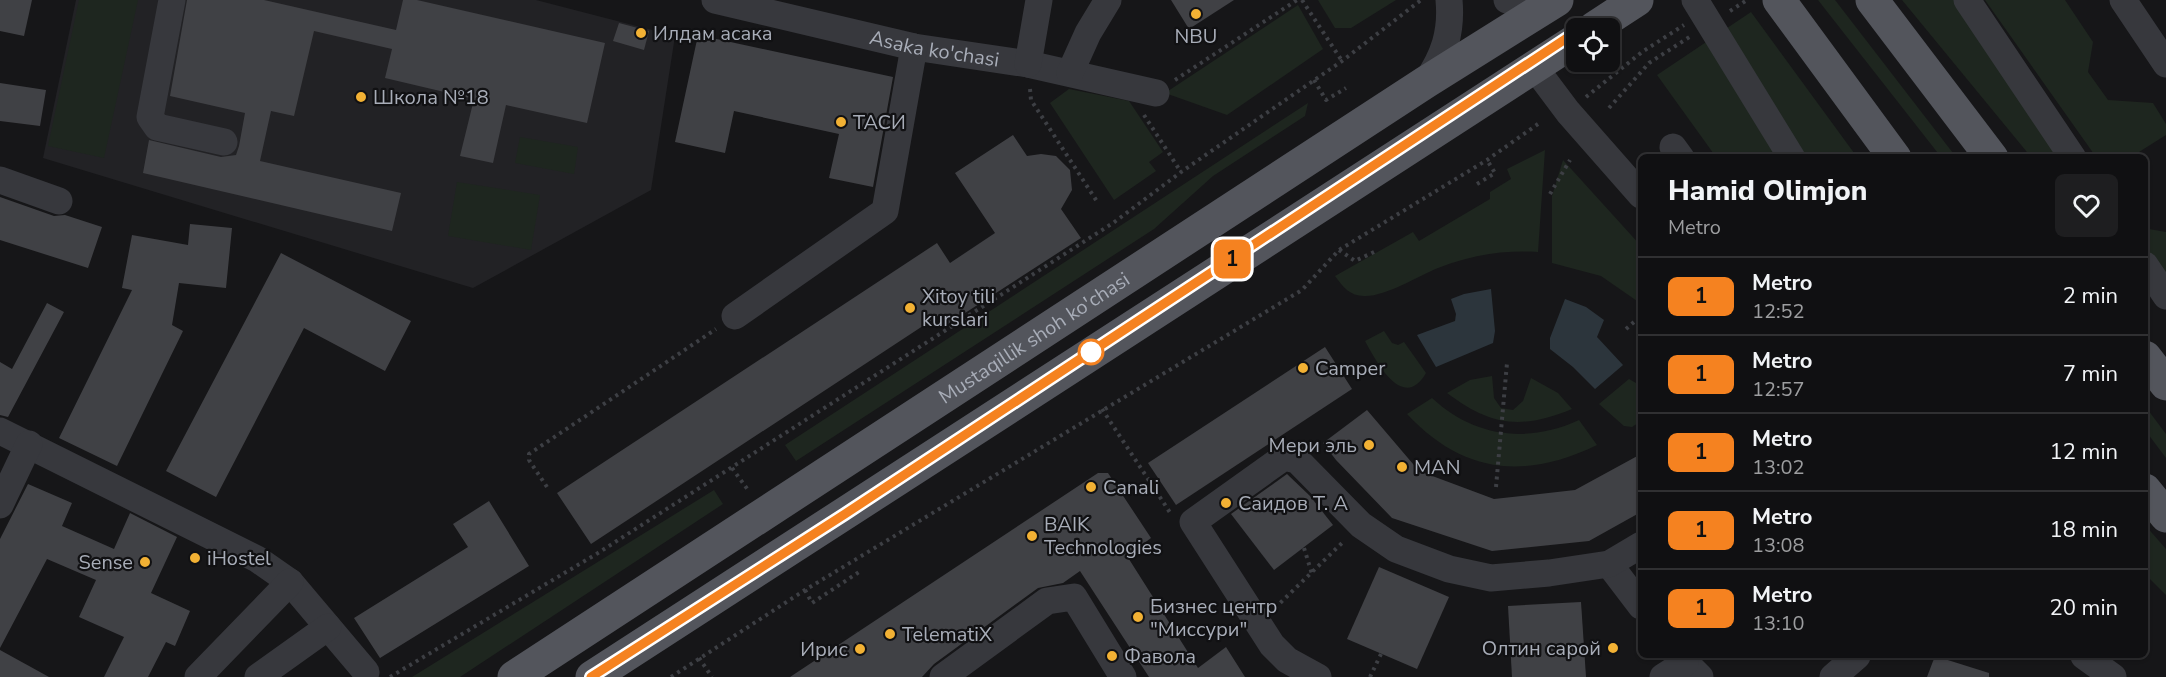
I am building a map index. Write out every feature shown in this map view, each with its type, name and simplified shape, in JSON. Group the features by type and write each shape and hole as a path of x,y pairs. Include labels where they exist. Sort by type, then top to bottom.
{"main road":[{"path":"1779,0 1892,154"},
{"path":"1872,0 1989,154"},
{"name":"Mustaqillik shoh ko'chasi","path":"514,677 1426,82 1552,3"},
{"path":"592,677 1566,47"},
{"path":"2148,361 2166,384"}],"street":[{"path":"172,0 150,117 157,127 224,142"},
{"name":"Asaka ko'chasi","path":"715,0 791,8 914,47 1028,64 1156,93"},
{"path":"1028,64 1039,0"},
{"path":"1070,73 1108,0"},
{"path":"1426,82 1440,62 1445,50 1450,24 1449,0"},
{"path":"1507,0 1524,5 1552,3"},
{"path":"1695,0 1790,154"},
{"path":"1967,0 2070,154"},
{"path":"2123,0 2166,64"},
{"path":"735,316 885,211 914,47"},
{"path":"1535,68 1568,112 1638,192"},
{"path":"0,180 59,201"},
{"path":"2148,269 2166,296"},
{"path":"0,431 257,560 290,582 328,627 378,675"},
{"path":"0,505 29,444"},
{"path":"1318,677 1287,660 1272,645 1193,522 1284,457 1291,456 1297,460 1361,525 1396,549 1449,568 1491,578 1549,573 1609,564 1638,547"},
{"path":"1609,564 1638,602"},
{"path":"198,677 290,582"},
{"path":"943,677 1047,601 1062,597 1074,597 1124,677"},
{"path":"258,677 328,627"},
{"path":"1833,677 1855,658"},
{"path":"2087,658 2114,677"}],"path":[{"path":"1181,172 1138,106 1297,0"},
{"path":"1302,0 1342,61"},
{"path":"378,675 598,553 1113,223 1181,172 1342,61 1421,0"},
{"path":"1568,112 1642,52"},
{"path":"1609,108 1649,63"},
{"path":"1028,64 1031,100 1098,203"},
{"path":"1314,80 1326,100 1346,88"},
{"path":"671,677 805,590 1302,290 1339,250 1487,160 1538,124"},
{"path":"1477,184 1495,173 1487,160"},
{"path":"1550,194 1570,160"},
{"path":"1070,170 1076,167"},
{"path":"1339,250 1355,261 1376,251"},
{"path":"547,487 529,460 529,454 735,316"},
{"path":"1626,329 1638,319"},
{"path":"1496,487 1507,363"},
{"path":"1102,409 1173,517 1193,522"},
{"path":"732,468 748,490"},
{"path":"1258,623 1361,525"},
{"path":"1304,548 1312,574"},
{"path":"805,590 812,603 859,572"},
{"path":"1370,677 1381,654"},
{"path":"699,658 712,677"}],"shaded area":[{"name":"Школа №18","path":"76,0 536,0 675,36 651,190 473,288 43,158"},
{"path":"79,0 138,0 104,158 48,146"},
{"path":"1318,0 1396,0 1351,28 1335,28"},
{"path":"1818,0 1835,0 1954,154 1939,154"},
{"path":"1902,0 1954,0 2057,154 2029,154"},
{"path":"1985,0 2065,0 2093,42 2088,72 2108,100 2153,103 2166,124 2166,135 2136,154 2094,154"},
{"path":"1298,5 1323,49 1227,115 1165,93"},
{"path":"1751,12 1855,154 1714,154 1657,75"},
{"path":"1069,89 1129,101 1163,152 1149,162 1156,171 1114,200 1050,103"},
{"path":"1308,103 1305,116 1213,176 1154,229 796,461 785,445"},
{"path":"520,137 578,147 574,174 515,163"},
{"path":"1545,150 1538,252 1500,253 1463,260 1438,268 1391,290 1364,296 1351,293 1335,276 1413,232 1419,241 1490,199 1490,192 1511,179 1507,169"},
{"path":"1563,160 1638,243 1638,302 1601,276 1552,263 1552,196"},
{"path":"457,182 540,195 531,250 448,236"},
{"path":"2148,229 2166,232 2166,279 2148,253"},
{"path":"1491,289 1495,331 1493,343 1436,367 1417,335 1455,321 1456,314 1451,299"},
{"path":"1565,299 1586,307 1604,320 1597,337 1623,365 1595,389 1573,367 1550,349 1550,338"},
{"path":"1384,331 1392,343 1398,345 1404,342 1426,373 1417,384 1408,388 1399,386 1391,380 1376,360 1365,341"},
{"path":"1492,376 1494,398 1501,408 1513,410 1523,401 1531,378 1558,393 1572,409 1537,420 1507,421 1478,412 1447,393 1470,380"},
{"path":"1629,379 1636,383 1638,381 1638,423 1632,427 1624,426 1599,404"},
{"path":"1432,398 1465,421 1502,433 1540,432 1579,420 1597,445 1545,463 1520,466 1496,465 1473,459 1450,449 1428,434 1407,414"},
{"path":"2148,410 2166,434 2166,458 2148,434"},
{"path":"714,490 723,504 460,677 412,677"},
{"path":"2148,528 2166,549 2166,595 2148,577"}],"building":[{"path":"0,0 32,0 24,36 0,31"},
{"path":"187,0 264,0 396,30 403,0 417,0 605,43 587,123 506,105 493,163 460,156 474,99 385,78 392,49 314,31 294,116 271,111 260,161 401,193 392,231 143,173 149,140 221,157 236,155 239,146 245,113 170,96"},
{"name":"NBU","path":"1171,0 1234,0 1189,29"},
{"path":"619,23 649,31 644,50 613,41"},
{"name":"ТАСИ","path":"698,35 893,77 873,187 829,178 839,134 734,111 725,153 675,142"},
{"path":"0,83 46,90 40,126 0,121"},
{"path":"1013,135 1027,156 1041,154 1056,156 1070,170 1072,190 1061,209 1081,238 945,326 938,316 591,544 557,493 937,243 950,263 995,233 955,173"},
{"path":"0,197 54,216 65,215 102,227 88,268 0,240"},
{"path":"190,224 232,228 226,288 179,283 172,325 183,331 117,466 59,438 132,290 122,288 132,235 188,245"},
{"path":"281,253 411,321 385,371 304,328 216,497 166,471"},
{"path":"47,303 64,312 8,417 0,415 0,362 12,369"},
{"path":"1325,347 1352,389 1176,505 1148,463"},
{"path":"1367,410 1419,471 1494,499 1575,490 1638,456 1638,514 1589,541 1492,551 1392,518 1336,460 1323,443"},
{"path":"1098,473 1108,473 1151,538 1127,556 1198,668 1226,647 1245,677 1149,677 1080,571 1063,583 1038,588 934,664 922,677 790,677"},
{"path":"1287,474 1310,496 1333,525 1274,570 1231,514"},
{"path":"28,484 72,503 62,526 114,549 130,513 177,537 151,593 190,611 175,646 166,642 148,677 104,677 124,637 79,617 96,580 47,559 0,648 0,539"},
{"path":"489,501 529,566 380,658 354,618 468,547 453,524"},
{"path":"1379,567 1449,597 1417,669 1347,639"},
{"path":"1581,602 1586,677 1512,677 1508,606"},
{"path":"0,650 49,677 0,677"},
{"path":"1934,658 1941,658 1989,673 1989,677 1927,677"}],"metro line":[{"name":"1","path":"591,677 845,514 1566,39"}],"place":[{"name":"NBU","path":"1196,14"},
{"name":"Илдам асака","path":"641,33"},
{"name":"Школа №18","path":"361,97"},
{"name":"ТАСИ","path":"841,122"},
{"name":"Xitoy tili kurslari","path":"910,308"},
{"name":"Camper","path":"1303,368"},
{"name":"Мери эль","path":"1369,445"},
{"name":"MAN","path":"1402,467"},
{"name":"Canali","path":"1091,487"},
{"name":"Саидов Т. А","path":"1226,503"},
{"name":"BAIK Technologies","path":"1032,536"},
{"name":"iHostel","path":"195,558"},
{"name":"Sense","path":"145,562"},
{"name":"Бизнес центр \"Миссури\"","path":"1138,617"},
{"name":"TelematiX","path":"890,634"},
{"name":"Олтин сарой","path":"1613,648"},
{"name":"Ирис","path":"860,649"},
{"name":"Фавола","path":"1112,656"}]}
